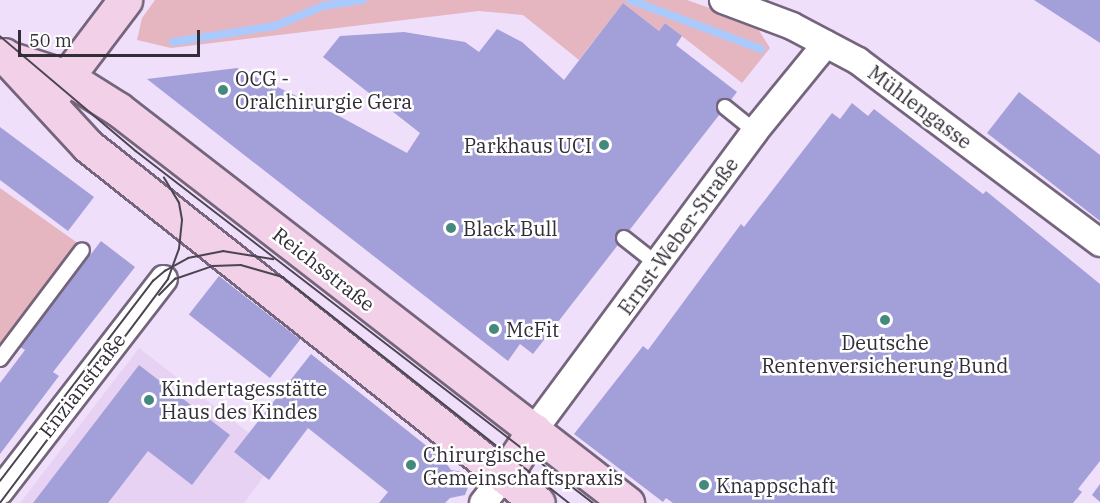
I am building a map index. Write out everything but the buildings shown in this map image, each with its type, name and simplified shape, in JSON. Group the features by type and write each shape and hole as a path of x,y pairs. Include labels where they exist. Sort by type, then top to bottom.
{"main road":[{"path":"46,104 125,0"},
{"name":"Reichsstraße","path":"4,55 67,77 129,117 627,503"},
{"name":"Reichsstraße","path":"4,55 46,104 88,146 538,503"},
{"path":"504,476 534,430"}],"street":[{"name":"Mühlengasse","path":"723,0 758,11 858,61 1100,243"},
{"name":"Ernst-Weber-Straße","path":"534,430 755,131 826,44"},
{"name":"Enzianstraße","path":"0,491 164,279"},
{"path":"483,503 504,476"}],"lane":[{"path":"725,107 755,131"},
{"path":"624,238 657,264"},
{"path":"0,359 82,250"}],"shaded area":[{"path":"155,0 687,0 755,24 770,48 742,83 665,23 659,31 623,3 579,60 523,15 479,11 171,48 137,40 142,18"},
{"path":"0,188 79,244 0,352"},
{"path":"139,348 249,433 234,452 264,476 244,503 20,503"}],"waterway":[{"path":"173,42 275,26 323,6 363,0"},
{"path":"630,0 761,49"}],"tram line":[{"path":"0,36 136,151 593,503"},
{"path":"0,503 168,279 179,249 182,220 179,203 164,178"},
{"path":"0,481 153,281 165,271 188,258 223,251 273,259"},
{"path":"159,295 175,279 213,266 241,265 283,277 569,503"}],"place":[{"name":"OCG - Oralchirurgie Gera","path":"223,90"},
{"name":"Parkhaus UCI","path":"604,145"},
{"name":"Black Bull","path":"451,228"},
{"name":"Deutsche Rentenversicherung Bund","path":"885,320"},
{"name":"McFit","path":"494,329"},
{"name":"Kindertagesstätte Haus des Kindes","path":"149,400"},
{"name":"Chirurgische Gemeinschaftspraxis","path":"411,465"},
{"name":"Knappschaft","path":"704,485"}]}
